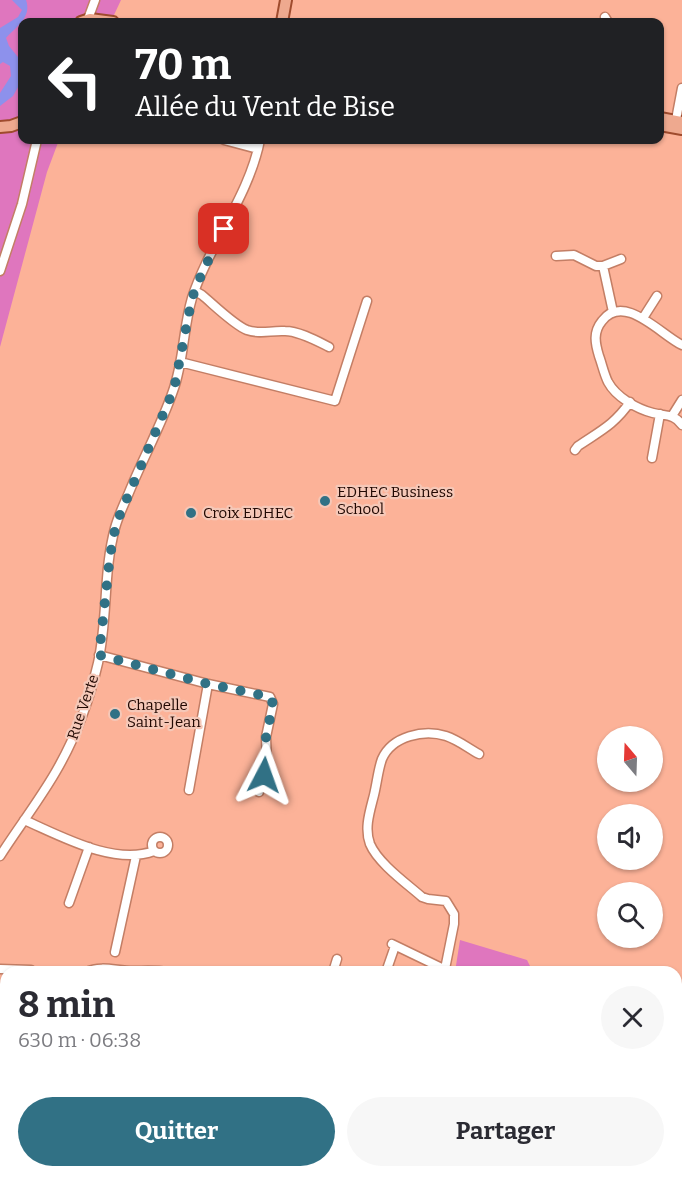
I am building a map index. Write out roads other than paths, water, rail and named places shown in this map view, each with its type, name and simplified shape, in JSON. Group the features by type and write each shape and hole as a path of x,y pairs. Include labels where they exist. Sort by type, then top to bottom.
{"main road":[{"path":"283,18 286,0"},
{"path":"664,119 679,125"},
{"path":"0,127 18,123"}],"street":[{"path":"86,18 95,0"},
{"path":"679,125 682,88"},
{"path":"0,271 22,204 36,144"},
{"path":"239,144 258,149"},
{"name":"Rue Verte","path":"0,856 56,771 72,741 87,701 99,655 110,556 116,524 171,396 180,362 186,324 204,267 243,191 259,144"},
{"path":"556,256 574,255 597,266 621,259"},
{"path":"603,266 613,312"},
{"path":"195,291 248,330 262,333 285,331 313,339 329,347"},
{"path":"643,318 657,296"},
{"path":"180,362 335,401 367,301"},
{"path":"682,345 643,318 627,312 613,312 604,318 595,337 608,381 614,390 644,410 672,416 682,425"},
{"path":"672,416 682,400"},
{"path":"575,450 607,428 630,402"},
{"path":"652,458 660,414"},
{"path":"99,655 208,684 270,697 273,704 266,737 267,764 259,792"},
{"path":"189,790 208,684"},
{"path":"448,966 454,914 446,901 422,897 375,855 366,830 382,759 390,746 403,738 420,734 437,734 449,737 479,754"},
{"path":"24,820 89,847 113,854 136,856 154,851"},
{"path":"69,903 89,847"},
{"path":"115,952 136,856"},
{"path":"388,966 394,945 437,966"},
{"path":"335,966 337,959"}],"water":[{"path":"12,0 26,0 27,11 24,18 18,18 18,25 6,38 18,57 18,87 13,96 0,106 0,93 11,76 10,66 3,62 0,64 0,28 18,17 22,10"}],"place":[{"name":"EDHEC Business School","path":"325,501"},
{"name":"Croix EDHEC","path":"191,513"},
{"name":"Chapelle Saint-Jean","path":"115,714"}]}
